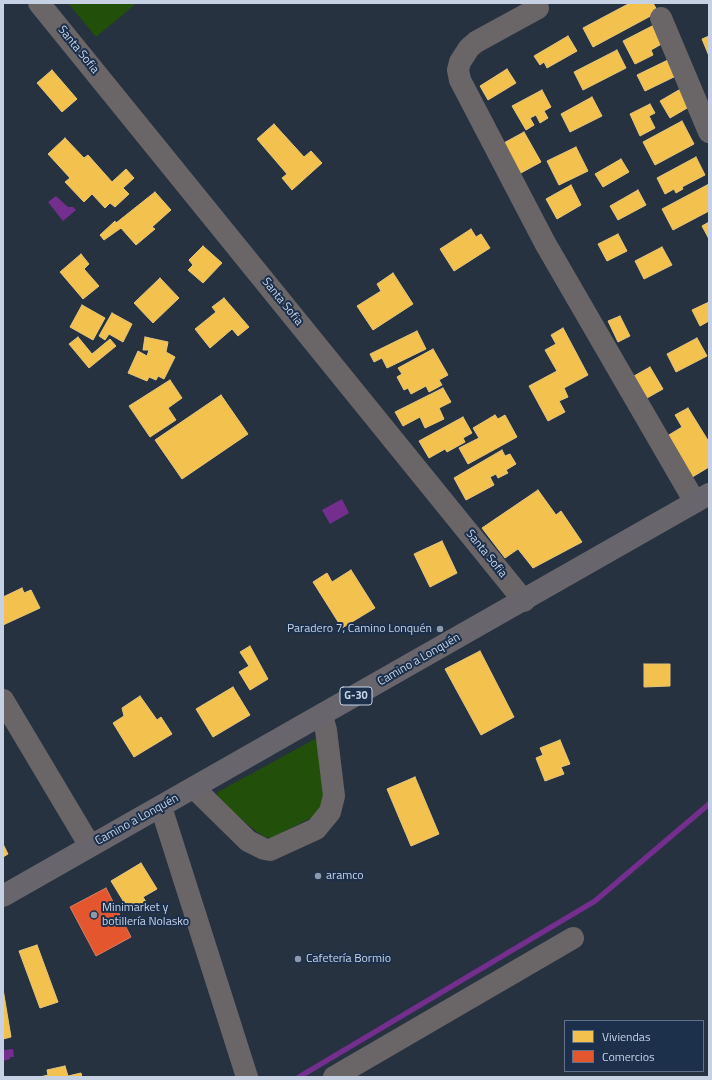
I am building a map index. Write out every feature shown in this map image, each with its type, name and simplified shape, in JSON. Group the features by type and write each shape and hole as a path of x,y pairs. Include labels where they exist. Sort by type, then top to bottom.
{"main road":[{"name":"Camino a Lonquén","path":"3,896 524,601 702,498"}],"street":[{"name":"Santa Sofia","path":"40,3 524,601"},
{"path":"538,8 476,42 469,48 460,62 458,70 460,80 545,243 702,498"},
{"path":"661,18 709,132"},
{"path":"3,700 90,846"},
{"path":"194,788 248,841 264,849 270,850 316,829 330,812 334,796 326,730 322,716"},
{"path":"161,807 247,1077"},
{"path":"334,1077 573,938"}],"green space":[{"path":"68,3 137,3 96,37"},
{"path":"315,739 323,741 326,810 272,838 265,837 257,832 217,799 218,792"}],"shaded area":[{"path":"56,196 68,207 73,207 76,210 63,221 48,202"},
{"path":"342,499 349,513 330,524 322,510"},
{"path":"13,1049 14,1057 10,1057 10,1059 3,1061 3,1050"}],"building: Viviendas":[{"path":"630,3 653,3 658,12 593,47 583,28"},
{"path":"656,24 665,42 651,50 653,55 635,64 623,41"},
{"path":"568,36 577,51 547,68 544,62 540,65 534,56"},
{"path":"709,36 709,56 702,39"},
{"path":"617,50 626,68 583,90 574,72"},
{"path":"670,59 678,75 645,91 637,75"},
{"path":"507,69 516,83 488,100 480,86"},
{"path":"52,70 77,99 62,112 37,83"},
{"path":"684,87 694,104 670,118 660,101"},
{"path":"542,90 551,107 544,111 548,118 540,123 536,115 530,118 534,125 526,130 512,106"},
{"path":"592,97 602,116 570,132 561,114"},
{"path":"650,104 655,113 649,116 655,128 640,136 630,114"},
{"path":"682,121 694,144 655,165 643,142"},
{"path":"274,124 304,157 311,151 322,163 292,190 282,178 287,174 257,139"},
{"path":"524,132 541,162 519,174 502,144"},
{"path":"65,138 84,158 88,155 112,182 126,169 134,178 123,188 129,194 115,207 110,203 105,208 92,194 84,202 65,182 70,178 48,154"},
{"path":"576,147 588,171 559,185 547,161"},
{"path":"696,157 705,175 682,187 683,189 676,193 674,189 665,194 657,178"},
{"path":"621,159 629,172 603,187 595,174"},
{"path":"709,184 709,211 673,230 662,209"},
{"path":"571,185 581,205 557,219 546,199"},
{"path":"638,190 646,205 618,220 610,206"},
{"path":"155,192 171,210 152,227 155,229 136,245 121,228 104,240 100,235 115,221 116,223"},
{"path":"709,222 709,239 702,226"},
{"path":"471,229 476,237 481,234 490,248 454,271 440,249"},
{"path":"618,234 627,251 607,261 598,244"},
{"path":"203,246 222,263 203,283 188,270 193,265 189,260"},
{"path":"662,247 672,265 644,279 635,261"},
{"path":"81,254 89,264 84,269 99,286 83,299 60,272"},
{"path":"393,273 413,304 373,330 357,306 381,291 377,284"},
{"path":"160,278 179,298 153,323 134,303"},
{"path":"224,298 249,327 238,336 232,329 210,348 195,329 216,312 212,307"},
{"path":"709,302 709,321 700,326 692,310"},
{"path":"82,305 105,318 93,340 70,327"},
{"path":"112,313 132,324 123,342 109,334 105,340 99,336"},
{"path":"620,316 630,336 618,342 608,321"},
{"path":"563,328 588,375 564,388 568,397 559,401 565,412 548,421 529,386 557,371 545,350 556,344 551,335"},
{"path":"417,331 426,349 387,368 382,358 374,362 370,354"},
{"path":"78,337 92,354 110,339 116,346 89,368 69,344"},
{"path":"145,337 168,342 166,352 175,357 164,379 158,376 156,380 149,377 147,381 128,373 138,351 147,356 149,350 143,350"},
{"path":"697,338 707,356 676,372 667,354"},
{"path":"433,349 448,375 439,380 442,385 429,392 426,386 411,394 408,388 404,390 397,377 402,374 398,368"},
{"path":"650,367 663,389 647,398 634,376"},
{"path":"170,380 182,398 168,408 176,420 150,437 129,406"},
{"path":"443,388 451,402 439,408 444,419 425,428 420,417 403,426 395,412"},
{"path":"221,395 248,434 182,479 155,440"},
{"path":"688,408 709,442 709,467 689,479 664,438 682,427 675,415"},
{"path":"495,415 498,419 505,415 517,437 468,464 459,448 479,438 473,428"},
{"path":"463,417 472,433 463,438 465,442 447,452 445,449 429,458 419,441"},
{"path":"502,450 505,456 510,454 516,464 506,470 508,473 498,478 496,474 490,477 494,485 466,500 454,478"},
{"path":"538,490 556,515 561,511 582,542 533,568 518,549 505,558 482,528"},
{"path":"442,541 457,573 430,587 414,554"},
{"path":"351,570 375,608 342,628 313,582 327,573 332,582"},
{"path":"22,588 24,593 31,590 40,608 3,625 3,597"},
{"path":"250,646 268,679 250,690 239,672 249,666 240,652"},
{"path":"480,651 514,717 481,735 445,669"},
{"path":"644,664 670,664 670,686 644,687"},
{"path":"233,687 250,715 213,737 196,709"},
{"path":"140,696 157,720 161,717 172,734 134,757 113,723 124,716 122,708"},
{"path":"560,740 570,764 561,767 564,774 545,781 536,758 543,755 540,748"},
{"path":"415,777 439,834 411,846 387,789"},
{"path":"3,844 8,854 3,857"},
{"path":"141,863 157,889 143,897 146,902 130,912 111,881"},
{"path":"37,945 58,1002 40,1008 19,951"},
{"path":"3,989 11,1037 3,1039"},
{"path":"65,1066 68,1076 81,1073 82,1077 40,1077 48,1075 47,1070"}],"building: Comercios":[{"path":"106,888 131,937 96,956 70,907"}],"waterway":[{"path":"299,1077 595,901 709,804"}],"place":[{"name":"Paradero 7, Camino Lonquén","path":"440,629"},
{"name":"aramco","path":"318,876"},
{"name":"Minimarket y botillería Nolasko","path":"94,915"},
{"name":"Cafetería Bormio","path":"298,959"}]}
